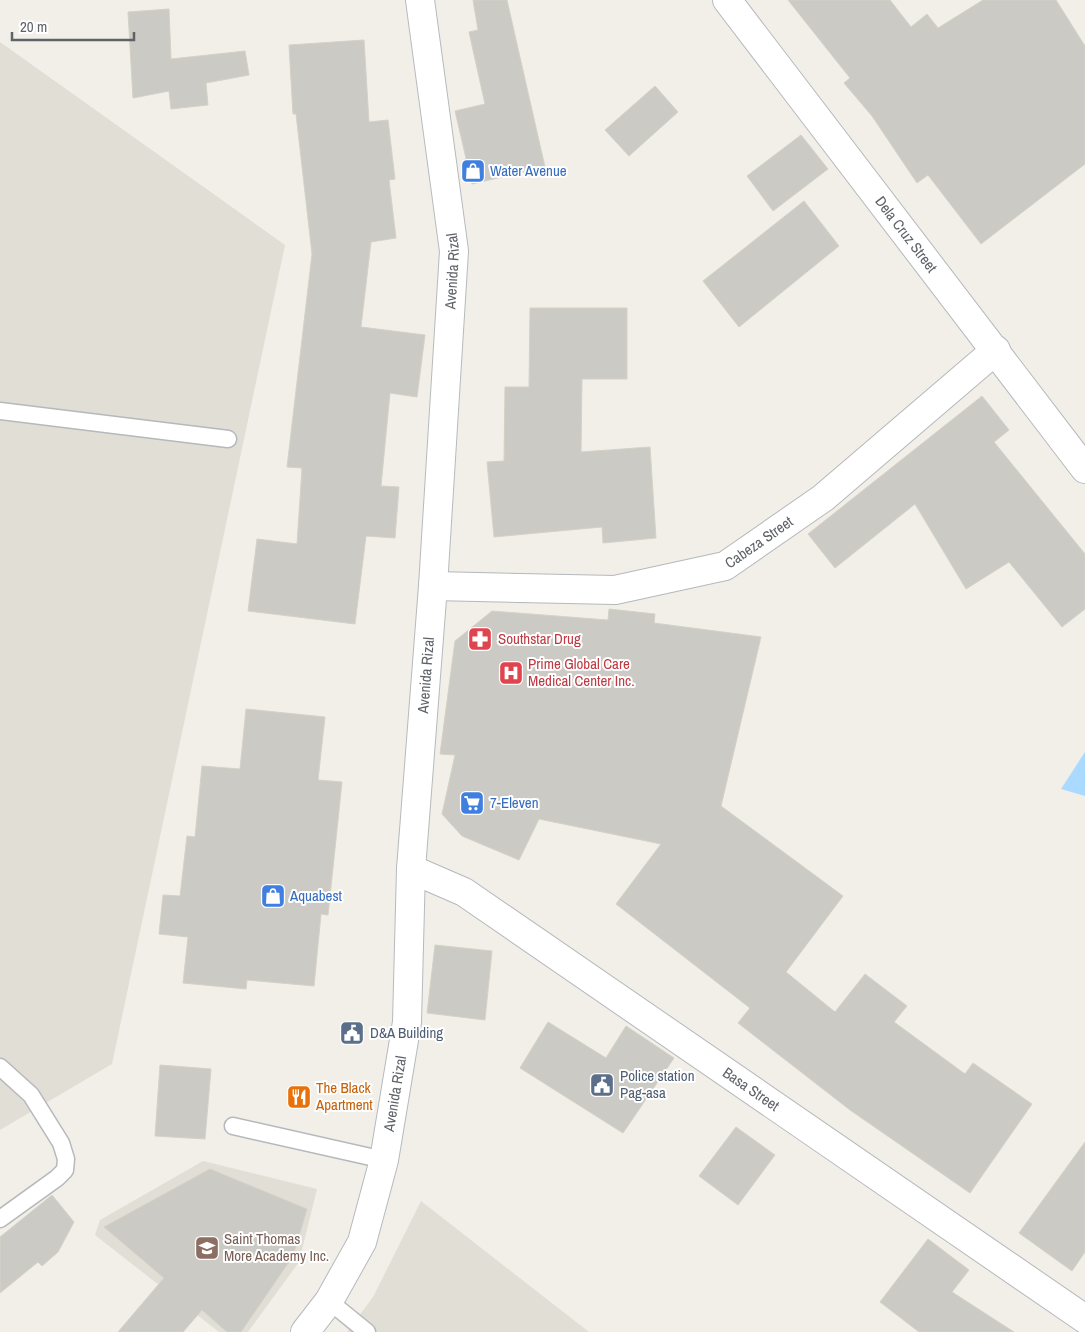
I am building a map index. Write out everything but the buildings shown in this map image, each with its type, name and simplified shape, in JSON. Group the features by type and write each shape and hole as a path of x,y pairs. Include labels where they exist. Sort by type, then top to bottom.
{"street":[{"name":"Avenida Rizal","path":"305,1332 329,1301 362,1242 384,1160 406,1022 411,869 433,586 454,251 420,0"},
{"name":"Dela Cruz Street","path":"727,0 1085,469"},
{"name":"Cabeza Street","path":"433,586 615,590 725,566 823,498 996,350"},
{"name":"Basa Street","path":"411,869 464,892 1085,1319"}],"lane":[{"path":"0,411 228,439"},
{"path":"0,1067 31,1095 61,1143 66,1159 65,1170 57,1178 0,1219"},
{"path":"233,1126 322,1144 384,1160"},
{"path":"329,1301 367,1332"}],"shaded area":[{"path":"0,42 285,245 112,1064 0,1130"},
{"name":"Saint Thomas More Academy Inc.","path":"203,1161 317,1189 299,1262 248,1332 219,1332 95,1235 100,1220"},
{"path":"421,1201 589,1332 347,1332 373,1297"}],"water":[{"path":"1085,752 1085,796 1061,789"}],"place":[{"name":"Water Avenue","path":"473,171"},
{"name":"Southstar Drug","path":"480,639"},
{"name":"Prime Global Care Medical Center Inc.","path":"511,673"},
{"name":"7-Eleven","path":"472,803"},
{"name":"Aquabest","path":"273,896"},
{"name":"D&A Building","path":"352,1033"},
{"name":"Police station Pag-asa","path":"602,1085"},
{"name":"The Black Apartment","path":"299,1097"},
{"name":"Saint Thomas More Academy Inc.","path":"207,1248"}]}
